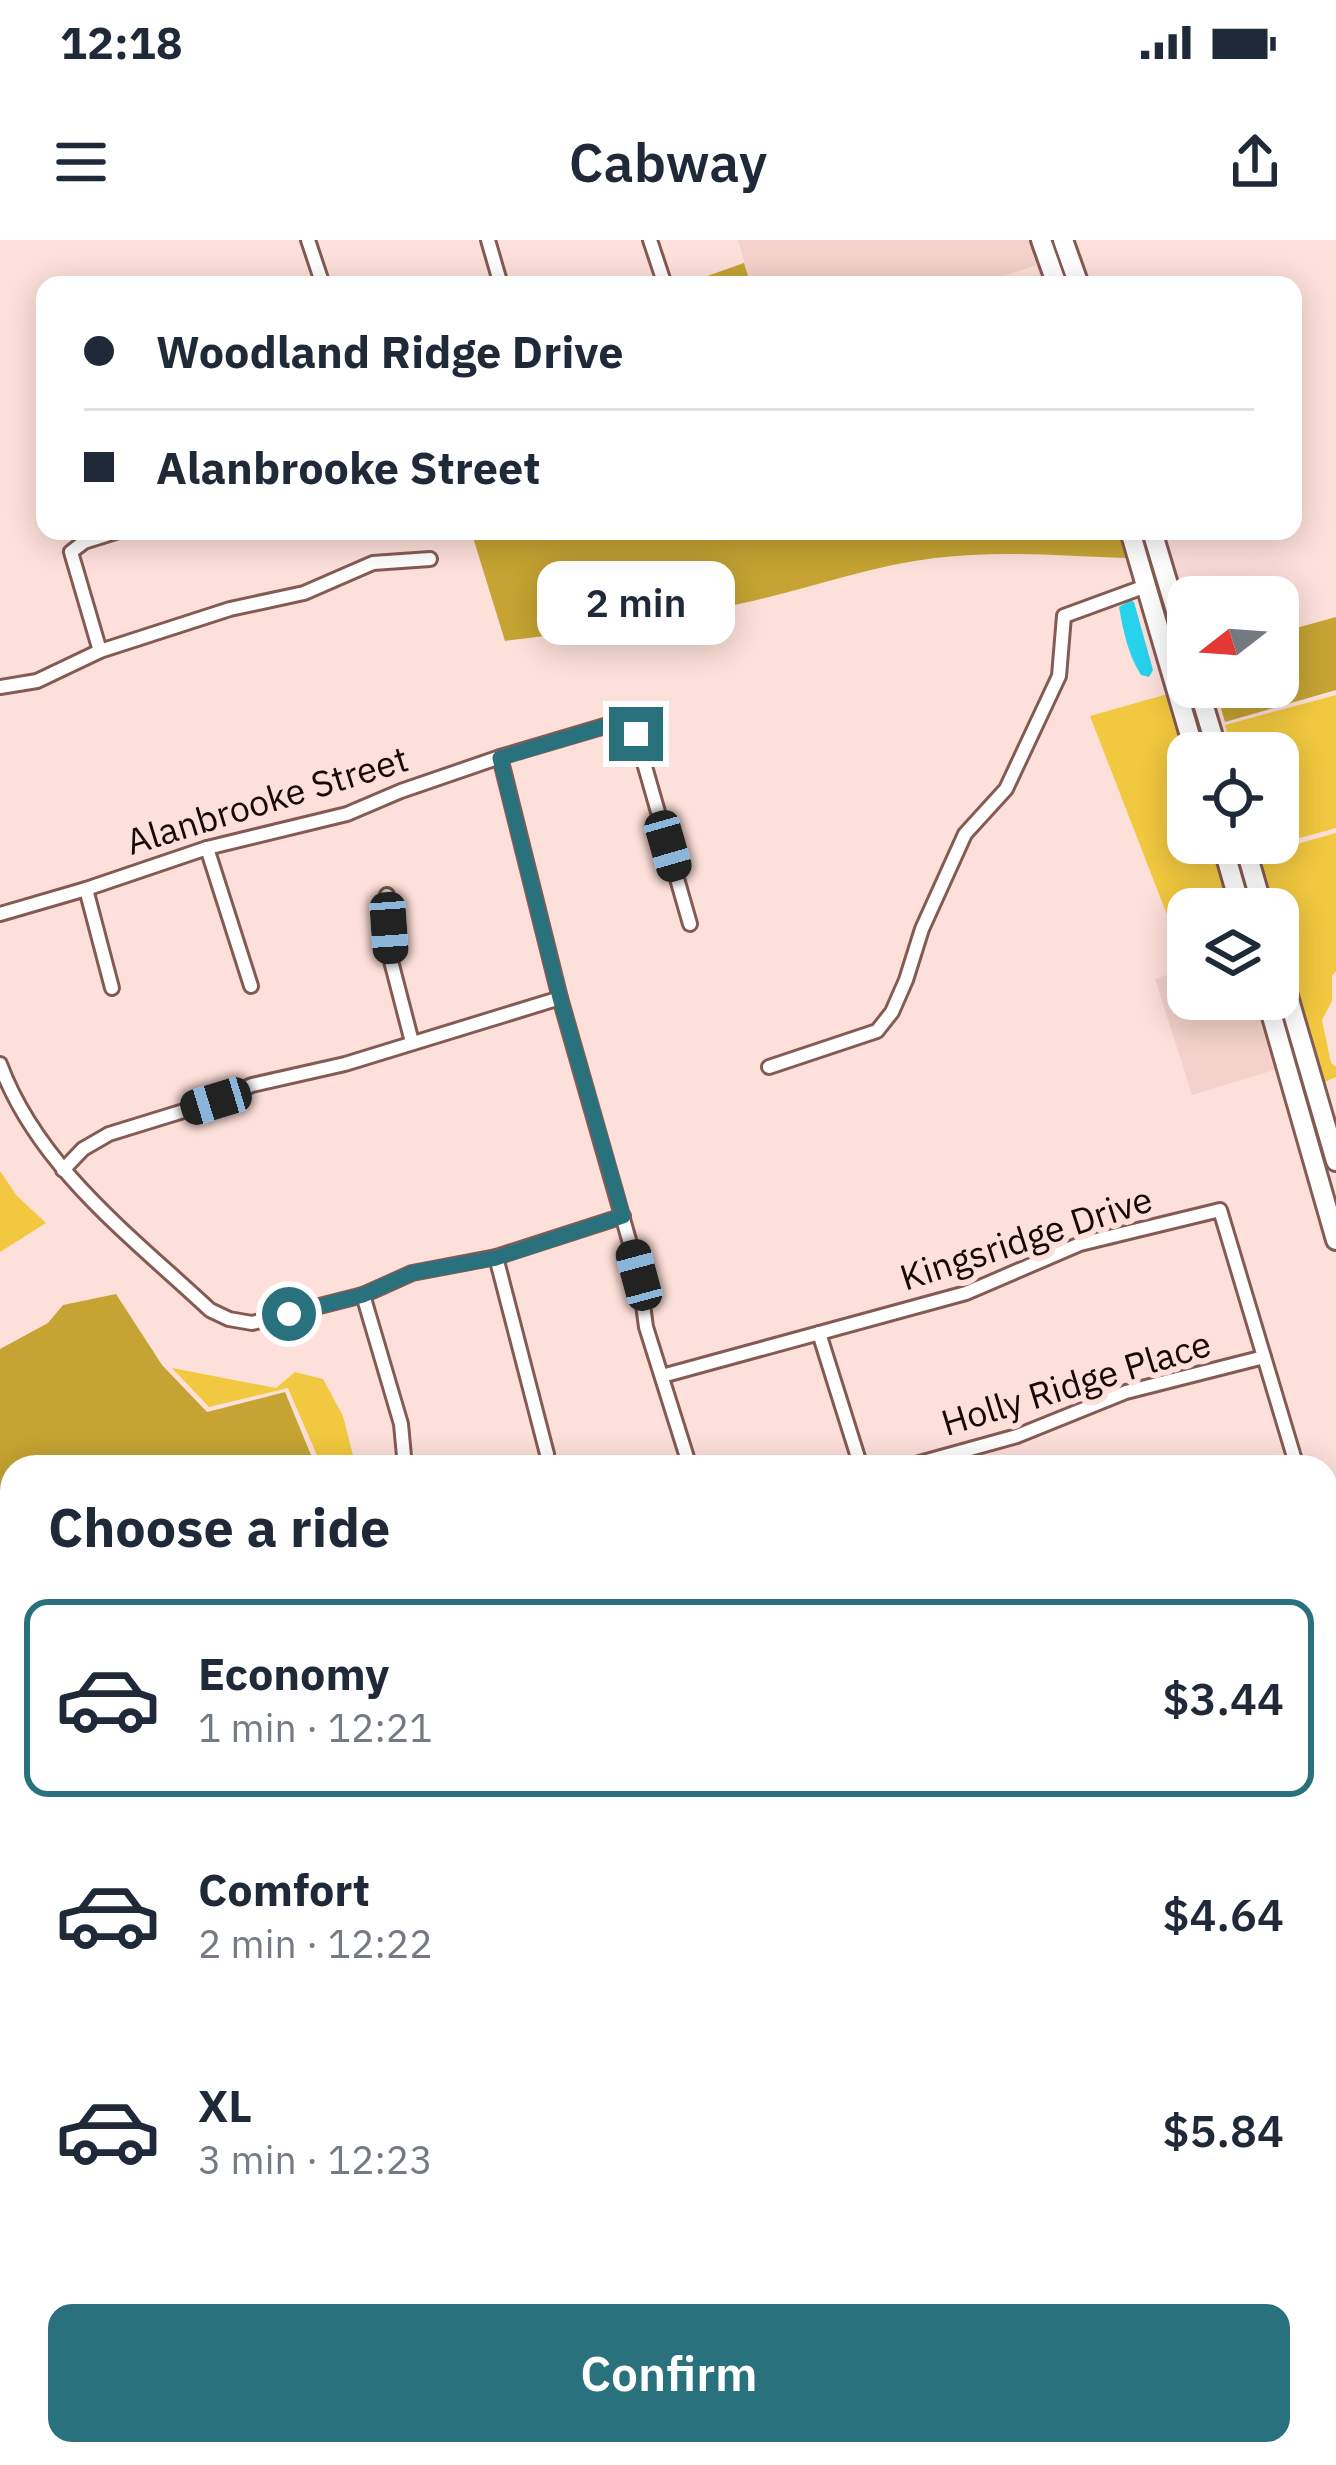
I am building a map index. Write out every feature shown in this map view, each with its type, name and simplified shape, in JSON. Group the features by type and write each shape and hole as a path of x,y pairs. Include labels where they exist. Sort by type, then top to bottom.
{"main road":[{"path":"1041,240 1054,276"},
{"path":"1063,240 1076,276"},
{"path":"1133,540 1167,643"},
{"path":"1155,540 1167,581"},
{"path":"1282,1020 1336,1161"},
{"path":"1285,1020 1336,1240"}],"street":[{"path":"308,240 320,276"},
{"path":"488,240 498,276"},
{"path":"650,240 662,276"},
{"path":"90,540 71,551 100,651"},
{"path":"0,687 38,681 100,651 230,609 304,593 373,563 430,560"},
{"path":"769,1067 878,1031 892,1012 922,929 965,834 1006,789 1059,676 1064,616 1146,586"},
{"name":"Alanbrooke Street","path":"0,914 207,848 347,814 401,791 616,723 636,734 690,924"},
{"path":"500,758 560,998 639,1275 646,1327 686,1455"},
{"path":"207,848 251,986"},
{"path":"86,889 112,988"},
{"path":"387,895 391,962 412,1042"},
{"path":"63,1171 82,1149 109,1134 252,1085 345,1064 560,998"},
{"path":"0,1064 29,1127 63,1171 210,1310 229,1319 252,1323 363,1295 412,1273 496,1258 623,1216"},
{"name":"Kingsridge Drive","path":"662,1376 966,1293 1080,1244 1220,1210 1293,1455"},
{"path":"496,1258 547,1454"},
{"path":"363,1295 401,1424 404,1455"},
{"path":"819,1333 857,1455"},
{"name":"Holly Ridge Place","path":"948,1455 1017,1436 1126,1392 1264,1357"}],"shaded area":[{"path":"738,240 1035,240 1048,276 1040,276 1036,265 1004,276 748,276"},
{"path":"744,263 748,276 707,276"},
{"path":"474,540 1126,540 1129,549 1127,558 1007,554 935,558 710,610 505,641"},
{"path":"1336,617 1336,690 1299,701 1299,627"},
{"path":"1167,694 1167,708 1175,708 1182,732 1167,732 1167,864 1221,864 1229,888 1167,888 1167,915 1090,716"},
{"path":"1336,695 1336,828 1299,838 1299,732 1227,732 1225,725"},
{"path":"1221,708 1274,708 1225,722"},
{"path":"1336,833 1336,971 1332,1001 1322,1020 1336,1077 1320,1084 1299,1012 1299,888 1264,888 1258,864 1299,864 1299,843"},
{"path":"1167,975 1167,1017 1155,979"},
{"path":"1168,1020 1267,1020 1281,1068 1192,1095"},
{"path":"0,1171 17,1196 46,1223 0,1252"},
{"path":"116,1294 162,1365 207,1412 285,1392 311,1455 0,1455 0,1349 48,1323 63,1305"},
{"path":"172,1368 276,1388 295,1372 323,1379 343,1416 353,1455 317,1455 288,1388 209,1407"}],"water":[{"path":"1130,600 1153,670 1149,677 1136,667 1124,633 1119,607"}],"route":[{"path":"289,1314 363,1295 412,1273 496,1258 623,1216 560,998 500,758 616,723 636,734"}]}
